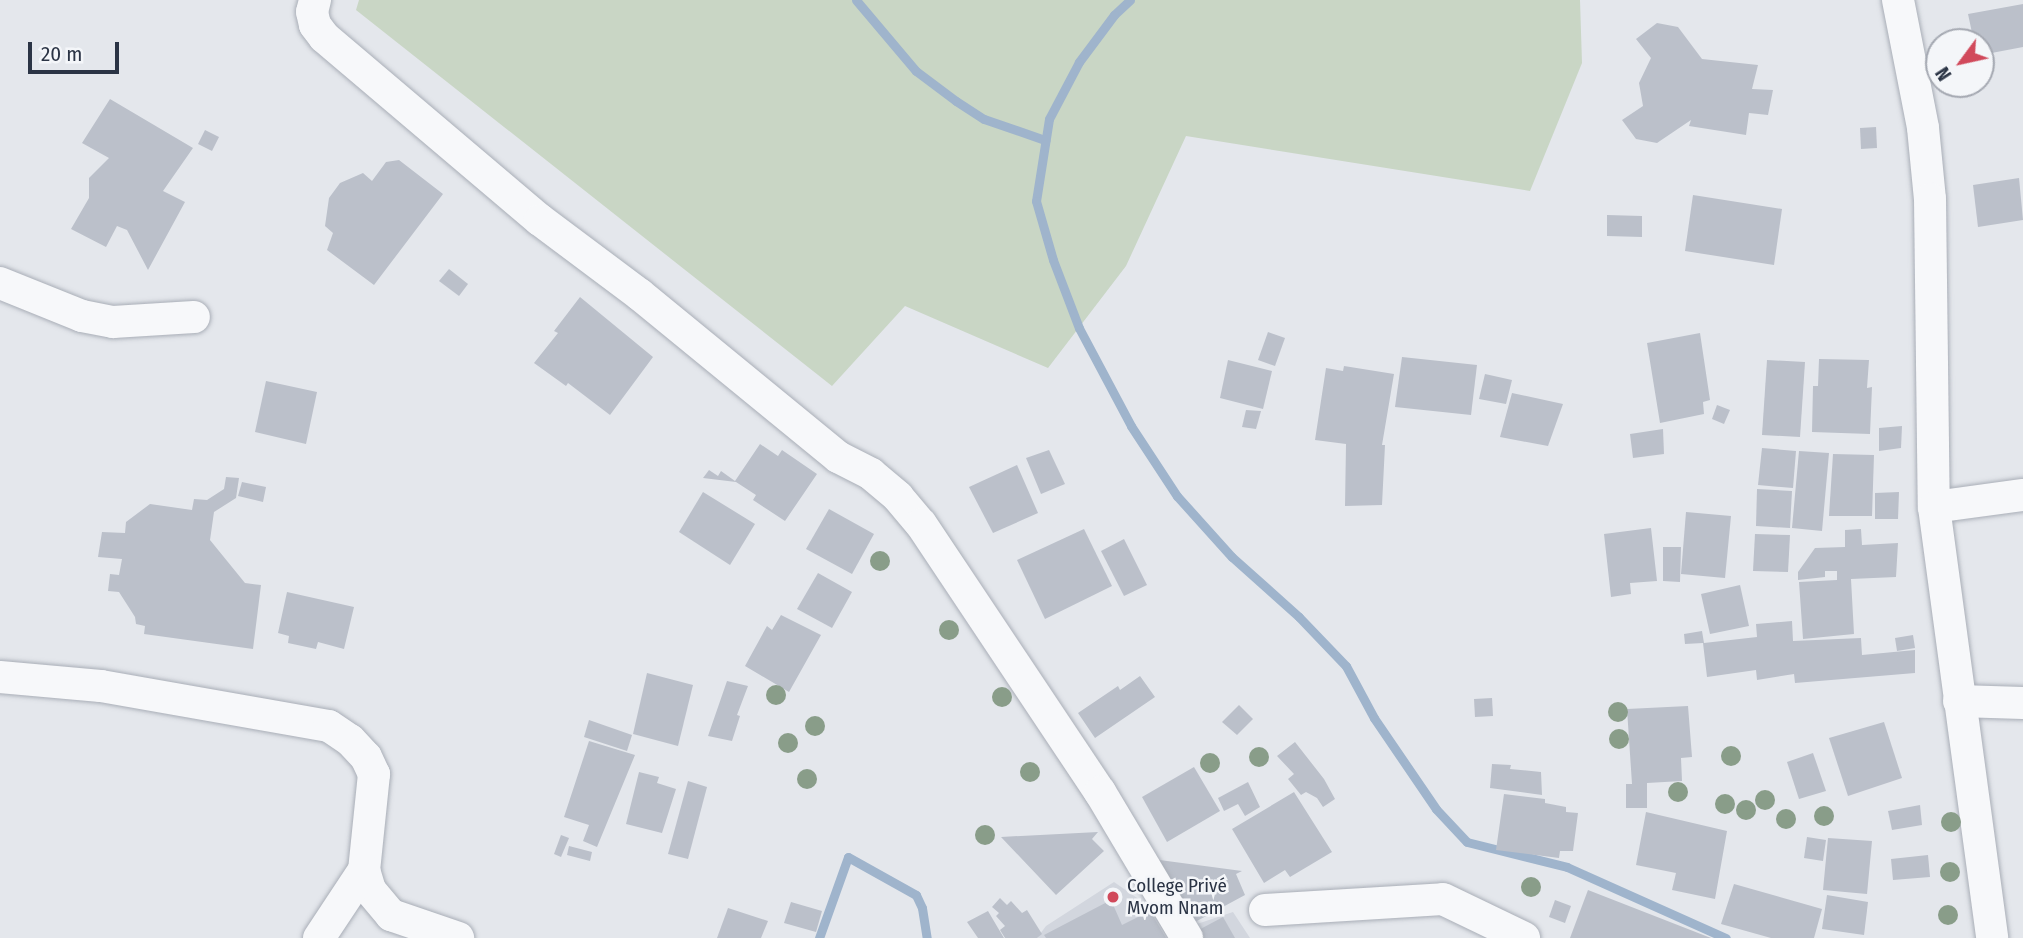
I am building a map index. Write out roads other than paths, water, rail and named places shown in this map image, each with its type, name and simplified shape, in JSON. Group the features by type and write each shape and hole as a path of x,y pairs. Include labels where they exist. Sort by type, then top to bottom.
{"street":[{"path":"316,0 312,12 315,25 324,37 540,220 639,294 838,457 871,474 898,497 921,524 1100,792 1187,938"},
{"path":"1898,0 1923,128 1930,199 1934,507 1992,938"},
{"path":"0,283 82,316 113,321 194,317"},
{"path":"1934,507 2023,495"},
{"path":"0,677 101,686 329,726 350,740 366,757 374,775 364,870 370,890 391,915 458,938"},
{"path":"1959,701 2023,703"},
{"path":"319,938 364,870"},
{"path":"1265,910 1443,899 1524,938"}],"waterway":[{"path":"856,0 916,71 956,101 984,119 1045,140"},
{"path":"1130,0 1114,15 1079,62 1049,119 1036,201 1053,260 1079,328 1131,426 1177,496 1232,557 1299,617 1346,666 1374,718 1436,809 1467,842 1567,867 1726,938"},
{"path":"819,938 848,857 916,895 922,908 927,938"}],"place":[{"name":"College Privé Mvom Nnam","path":"1113,897"}]}
